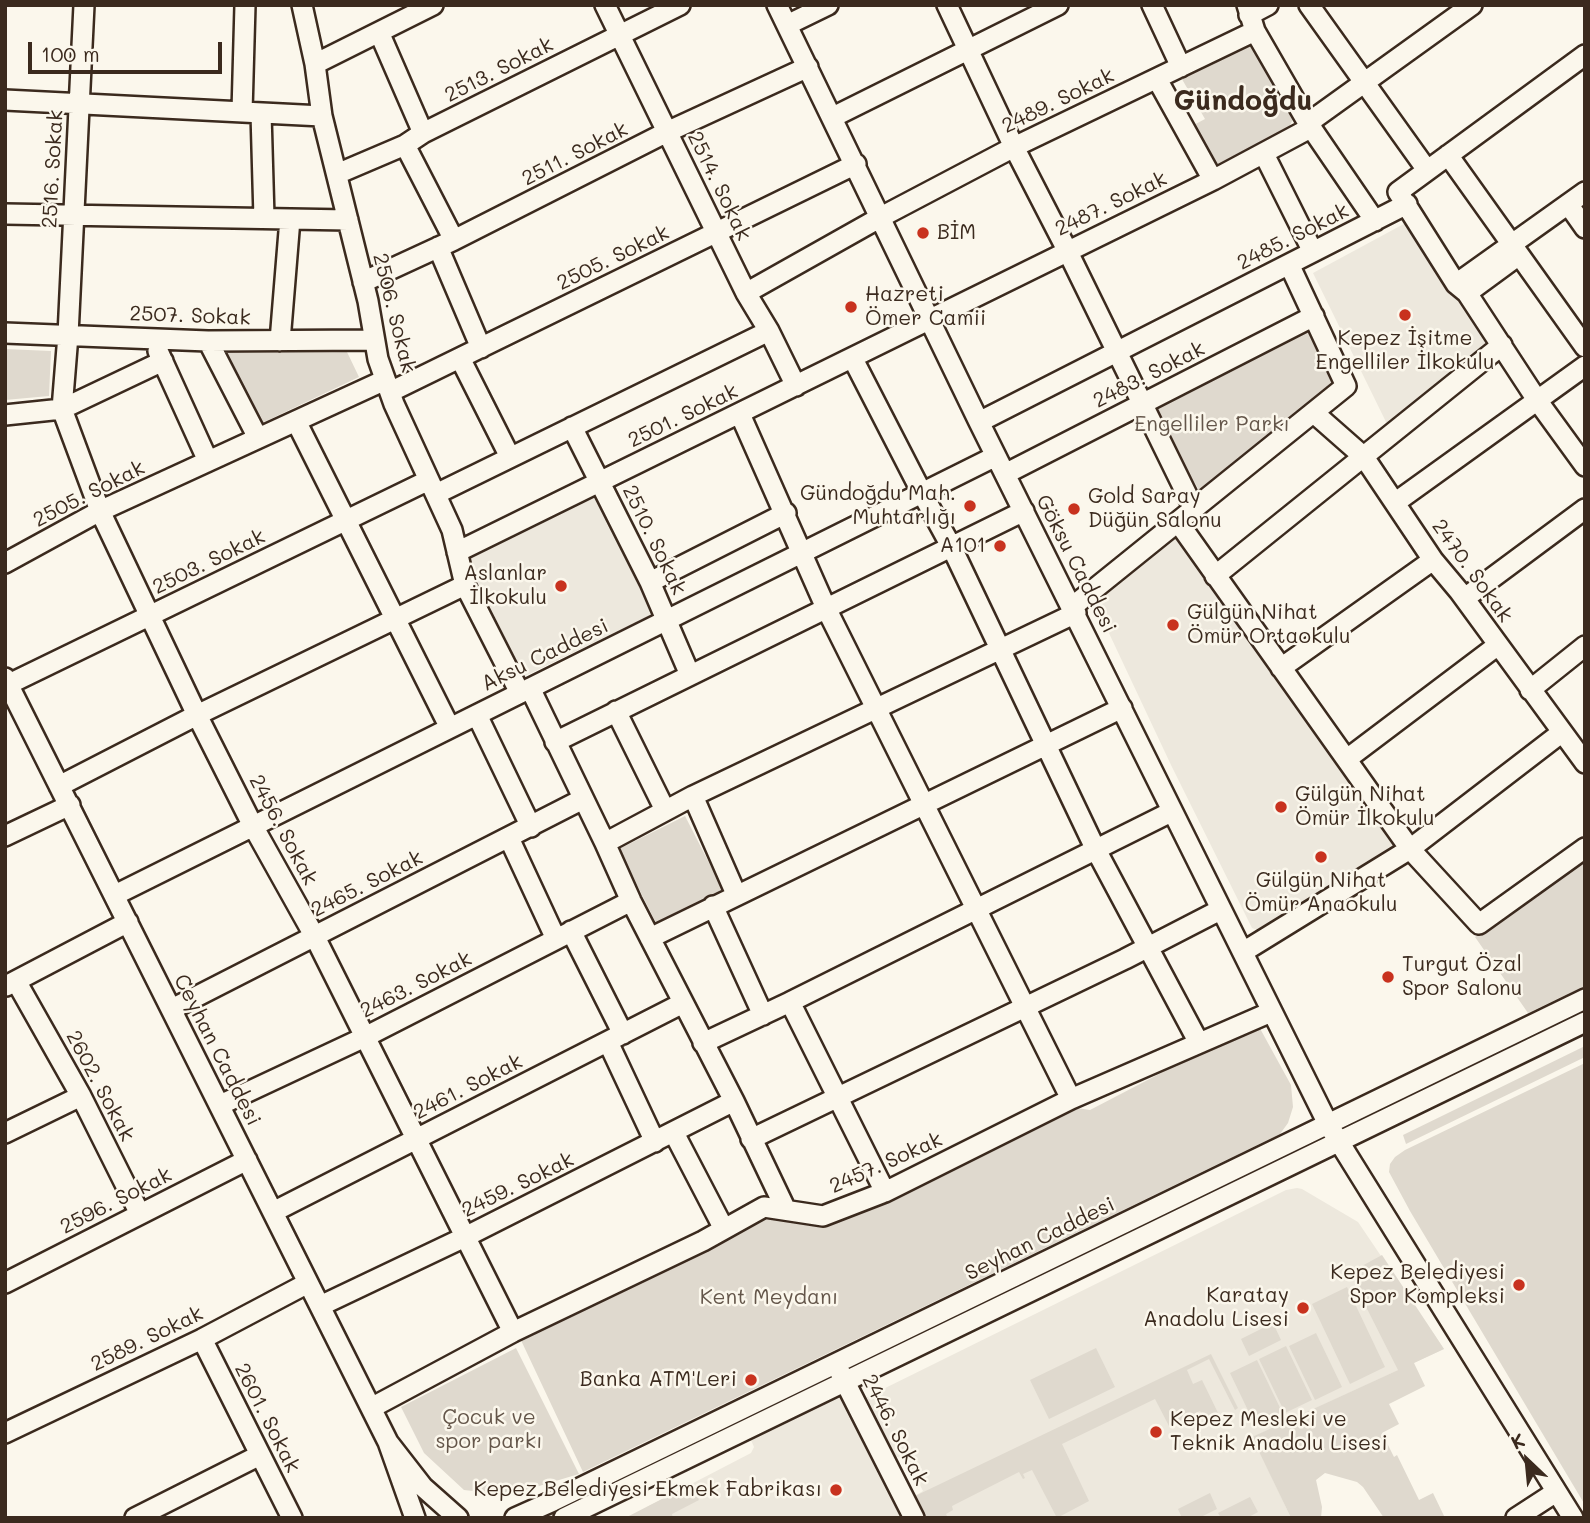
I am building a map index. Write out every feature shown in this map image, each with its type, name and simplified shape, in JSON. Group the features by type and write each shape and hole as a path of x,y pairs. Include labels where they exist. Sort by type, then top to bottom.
{"street":[{"name":"2516. Sokak","path":"68,335 83,5"},
{"path":"245,5 251,113 264,218"},
{"name":"2506. Sokak","path":"302,5 315,64 322,116 363,282 378,359 387,386 452,530 465,585 555,742 631,901 734,1101 786,1210"},
{"path":"315,64 379,32 401,13 433,5"},
{"name":"2514. Sokak","path":"605,5 746,293 769,331 796,386"},
{"name":"2513. Sokak","path":"337,174 405,145 423,133 680,5"},
{"name":"Göksu Caddesi","path":"778,5 979,422 1328,1124 1573,1518"},
{"path":"787,25 828,5"},
{"path":"947,5 1014,147 1193,507"},
{"path":"833,117 1058,5"},
{"path":"1153,5 1181,67"},
{"name":"2489. Sokak","path":"881,217 1014,147 1181,67 1268,5"},
{"path":"1309,5 1427,170"},
{"name":"2487. Sokak","path":"930,320 1264,154 1310,125 1472,5"},
{"path":"1251,17 1310,125 1375,221"},
{"path":"379,32 423,133"},
{"path":"1585,55 1398,192 1537,400 1585,466"},
{"name":"2511. Sokak","path":"363,282 446,244 667,132 808,67"},
{"path":"1157,79 1213,180"},
{"path":"5,100 322,116"},
{"path":"405,145 446,244 481,348"},
{"path":"1264,154 1313,252"},
{"path":"1448,155 1585,347"},
{"name":"2505. Sokak","path":"5,563 100,511 258,438 460,358 856,164"},
{"path":"1462,288 1515,250 1578,214 1585,192"},
{"name":"2485. Sokak","path":"979,422 1407,204"},
{"path":"5,214 348,220"},
{"path":"746,293 881,217"},
{"path":"280,341 290,219"},
{"path":"605,843 693,796 999,649 1074,610 1193,507 1314,414 1346,386 1289,264"},
{"name":"2483. Sokak","path":"1005,474 1314,316"},
{"name":"2501. Sokak","path":"457,552 930,320"},
{"name":"2503. Sokak","path":"7,681 149,616 346,520 510,457 769,331"},
{"name":"2507. Sokak","path":"5,333 208,341 374,340"},
{"name":"2456. Sokak","path":"68,335 61,409 100,511 197,715 253,826 315,937 513,1332"},
{"path":"151,337 208,461"},
{"path":"208,341 258,438"},
{"path":"1215,576 1502,345"},
{"path":"460,358 510,457"},
{"path":"853,359 952,548 1095,848 1199,1044"},
{"path":"5,415 61,409 163,361"},
{"path":"1396,502 1585,366"},
{"path":"740,414 826,608 1071,1099"},
{"name":"2470. Sokak","path":"1314,414 1364,457 1433,560 1465,598 1585,763"},
{"path":"296,421 450,728"},
{"name":"2510. Sokak","path":"572,427 650,582 690,675"},
{"name":"Aksu Caddesi","path":"114,895 996,456"},
{"path":"1465,598 1585,509"},
{"path":"555,742 1024,511"},
{"path":"650,582 786,513"},
{"path":"1178,522 1410,849 1479,924 1585,848"},
{"path":"1281,668 1433,560"},
{"path":"59,786 197,715 465,585"},
{"path":"1347,760 1498,645"},
{"path":"1530,690 1585,646"},
{"name":"Ceyhan Caddesi","path":"7,681 388,1443 415,1518"},
{"path":"650,938 1122,708"},
{"path":"616,711 665,810"},
{"path":"477,715 531,827"},
{"path":"1243,952 1410,849 1561,733"},
{"path":"693,796 736,894"},
{"name":"2465. Sokak","path":"172,1009 583,799"},
{"path":"5,836 70,805"},
{"path":"703,1043 1171,812"},
{"path":"509,838 564,935 615,1038 655,1142"},
{"name":"2463. Sokak","path":"220,1105 365,1037 631,901"},
{"path":"713,906 763,1015"},
{"path":"751,1139 1220,910"},
{"path":"11,984 128,922"},
{"name":"2602. Sokak","path":"11,984 81,1096 140,1214"},
{"name":"Seyhan Caddesi","path":"564,1518 841,1372 1328,1124 1585,999"},
{"path":"790,1002 885,1192"},
{"name":"2461. Sokak","path":"273,1212 683,1003"},
{"name":"2457. Sokak","path":"370,1408 513,1332 764,1207 823,1216 885,1192 1071,1099 1271,1012"},
{"name":"Seyhan Caddesi","path":"515,1518 841,1372 1338,1142 1585,1022"},
{"path":"5,1133 81,1096"},
{"name":"2459. Sokak","path":"320,1306 465,1237 734,1101"},
{"path":"674,1133 724,1229"},
{"name":"2596. Sokak","path":"5,1283 247,1160"},
{"name":"2589. Sokak","path":"5,1433 202,1339 308,1283"},
{"name":"2601. Sokak","path":"202,1339 292,1518"},
{"name":"2446. Sokak","path":"841,1372 914,1518"},
{"name":"Ceyhan Caddesi","path":"388,1443 423,1487 458,1518"},
{"path":"135,1518 261,1455"},
{"path":"1516,1518 1556,1492"}],"shaded area":[{"name":"Kepez İşitme Engelliler İlkokulu","path":"1413,219 1498,346 1387,424 1313,273"},
{"name":"Aslanlar İlkokulu","path":"596,493 657,612 525,676 465,561"},
{"path":"1173,531 1400,849 1262,932 1252,928 1092,597"},
{"path":"1297,1188 1358,1222 1444,1349 1253,1437 1291,1518 924,1518 913,1497 923,1491 908,1461 892,1455 863,1399 1286,1190"},
{"path":"843,1395 905,1518 652,1518 647,1507 751,1453 754,1447 751,1440"}],"green space":[{"path":"1253,39 1296,112 1288,130 1212,170 1190,127 1205,119 1179,74"},
{"name":"Engelliler Parkı","path":"1311,326 1336,383 1199,490 1150,407"},
{"path":"5,349 51,351 49,396 5,400"},
{"path":"347,352 359,377 262,423 225,353"},
{"path":"685,816 724,892 657,925 619,849"},
{"path":"1585,856 1585,986 1528,1013 1475,937"},
{"path":"1585,1007 1585,1012 1349,1127 1347,1123"},
{"name":"Kent Meydanı","path":"1257,1023 1291,1085 1293,1107 1288,1123 1280,1134 583,1472 519,1336 767,1213 825,1224 1071,1107 1090,1110"},
{"path":"1585,1046 1585,1057 1406,1144 1403,1135"},
{"name":"Kepez Belediyesi Spor Kompleksi","path":"1585,1063 1585,1505 1389,1172 1395,1157 1405,1150"},
{"path":"1301,1146 1303,1149 848,1371 847,1368"},
{"path":"1382,1255 1444,1349 1414,1363 1425,1386 1389,1404 1399,1424 1382,1433 1394,1457 1397,1455 1419,1500 1433,1493 1445,1518 1384,1518 1357,1482 1325,1473 1316,1480 1322,1507 1321,1518 1291,1518 1252,1437 1398,1370 1356,1287 1360,1267"},
{"path":"1347,1287 1385,1367 1350,1384 1312,1304"},
{"path":"1273,1323 1281,1340 1249,1356 1241,1339"},
{"path":"1316,1333 1342,1387 1315,1400 1289,1346"},
{"path":"1286,1346 1312,1400 1285,1413 1259,1359"},
{"name":"Çocuk ve spor parkı","path":"516,1348 579,1474 509,1495 464,1490 424,1453 401,1407"},
{"path":"1096,1348 1115,1387 1049,1419 1030,1380"},
{"path":"1211,1354 1238,1408 1235,1410 1209,1359 1187,1370 1193,1384 1202,1380 1220,1417 1206,1423 1200,1411 1169,1426 1155,1399 1062,1444 1089,1501 1057,1518 1032,1470 1023,1474 1023,1479 1019,1472 952,1506 953,1510 946,1514 948,1518 924,1518 913,1497"},
{"path":"1257,1360 1283,1414 1256,1427 1230,1373"},
{"path":"831,1375 833,1379 549,1518 534,1518"},
{"path":"691,1484 699,1500 672,1514 673,1518 625,1518"},
{"path":"1210,1493 1217,1509 1199,1518 1182,1518 1178,1509"},
{"path":"1250,1497 1258,1512 1247,1518 1221,1518 1218,1513"}],"place":[{"name":"BİM","path":"923,233"},
{"name":"Hazreti Ömer Camii","path":"851,307"},
{"name":"Kepez İşitme Engelliler İlkokulu","path":"1405,315"},
{"name":"Gündoğdu Mah. Muhtarlığı","path":"970,506"},
{"name":"Gold Saray Düğün Salonu","path":"1074,509"},
{"name":"A101","path":"1000,546"},
{"name":"Aslanlar İlkokulu","path":"561,586"},
{"name":"Gülgün Nihat Ömür Ortaokulu","path":"1173,625"},
{"name":"Gülgün Nihat Ömür İlkokulu","path":"1281,807"},
{"name":"Gülgün Nihat Ömür Anaokulu","path":"1321,857"},
{"name":"Turgut Özal Spor Salonu","path":"1388,977"},
{"name":"Kepez Belediyesi Spor Kompleksi","path":"1519,1285"},
{"name":"Karatay Anadolu Lisesi","path":"1303,1308"},
{"name":"Banka ATM'Leri","path":"751,1380"},
{"name":"Kepez Mesleki ve Teknik Anadolu Lisesi","path":"1156,1432"},
{"name":"Kepez Belediyesi Ekmek Fabrikası","path":"836,1490"}],"district":[{"name":"Gündoğdu","path":"1243,101"}]}
